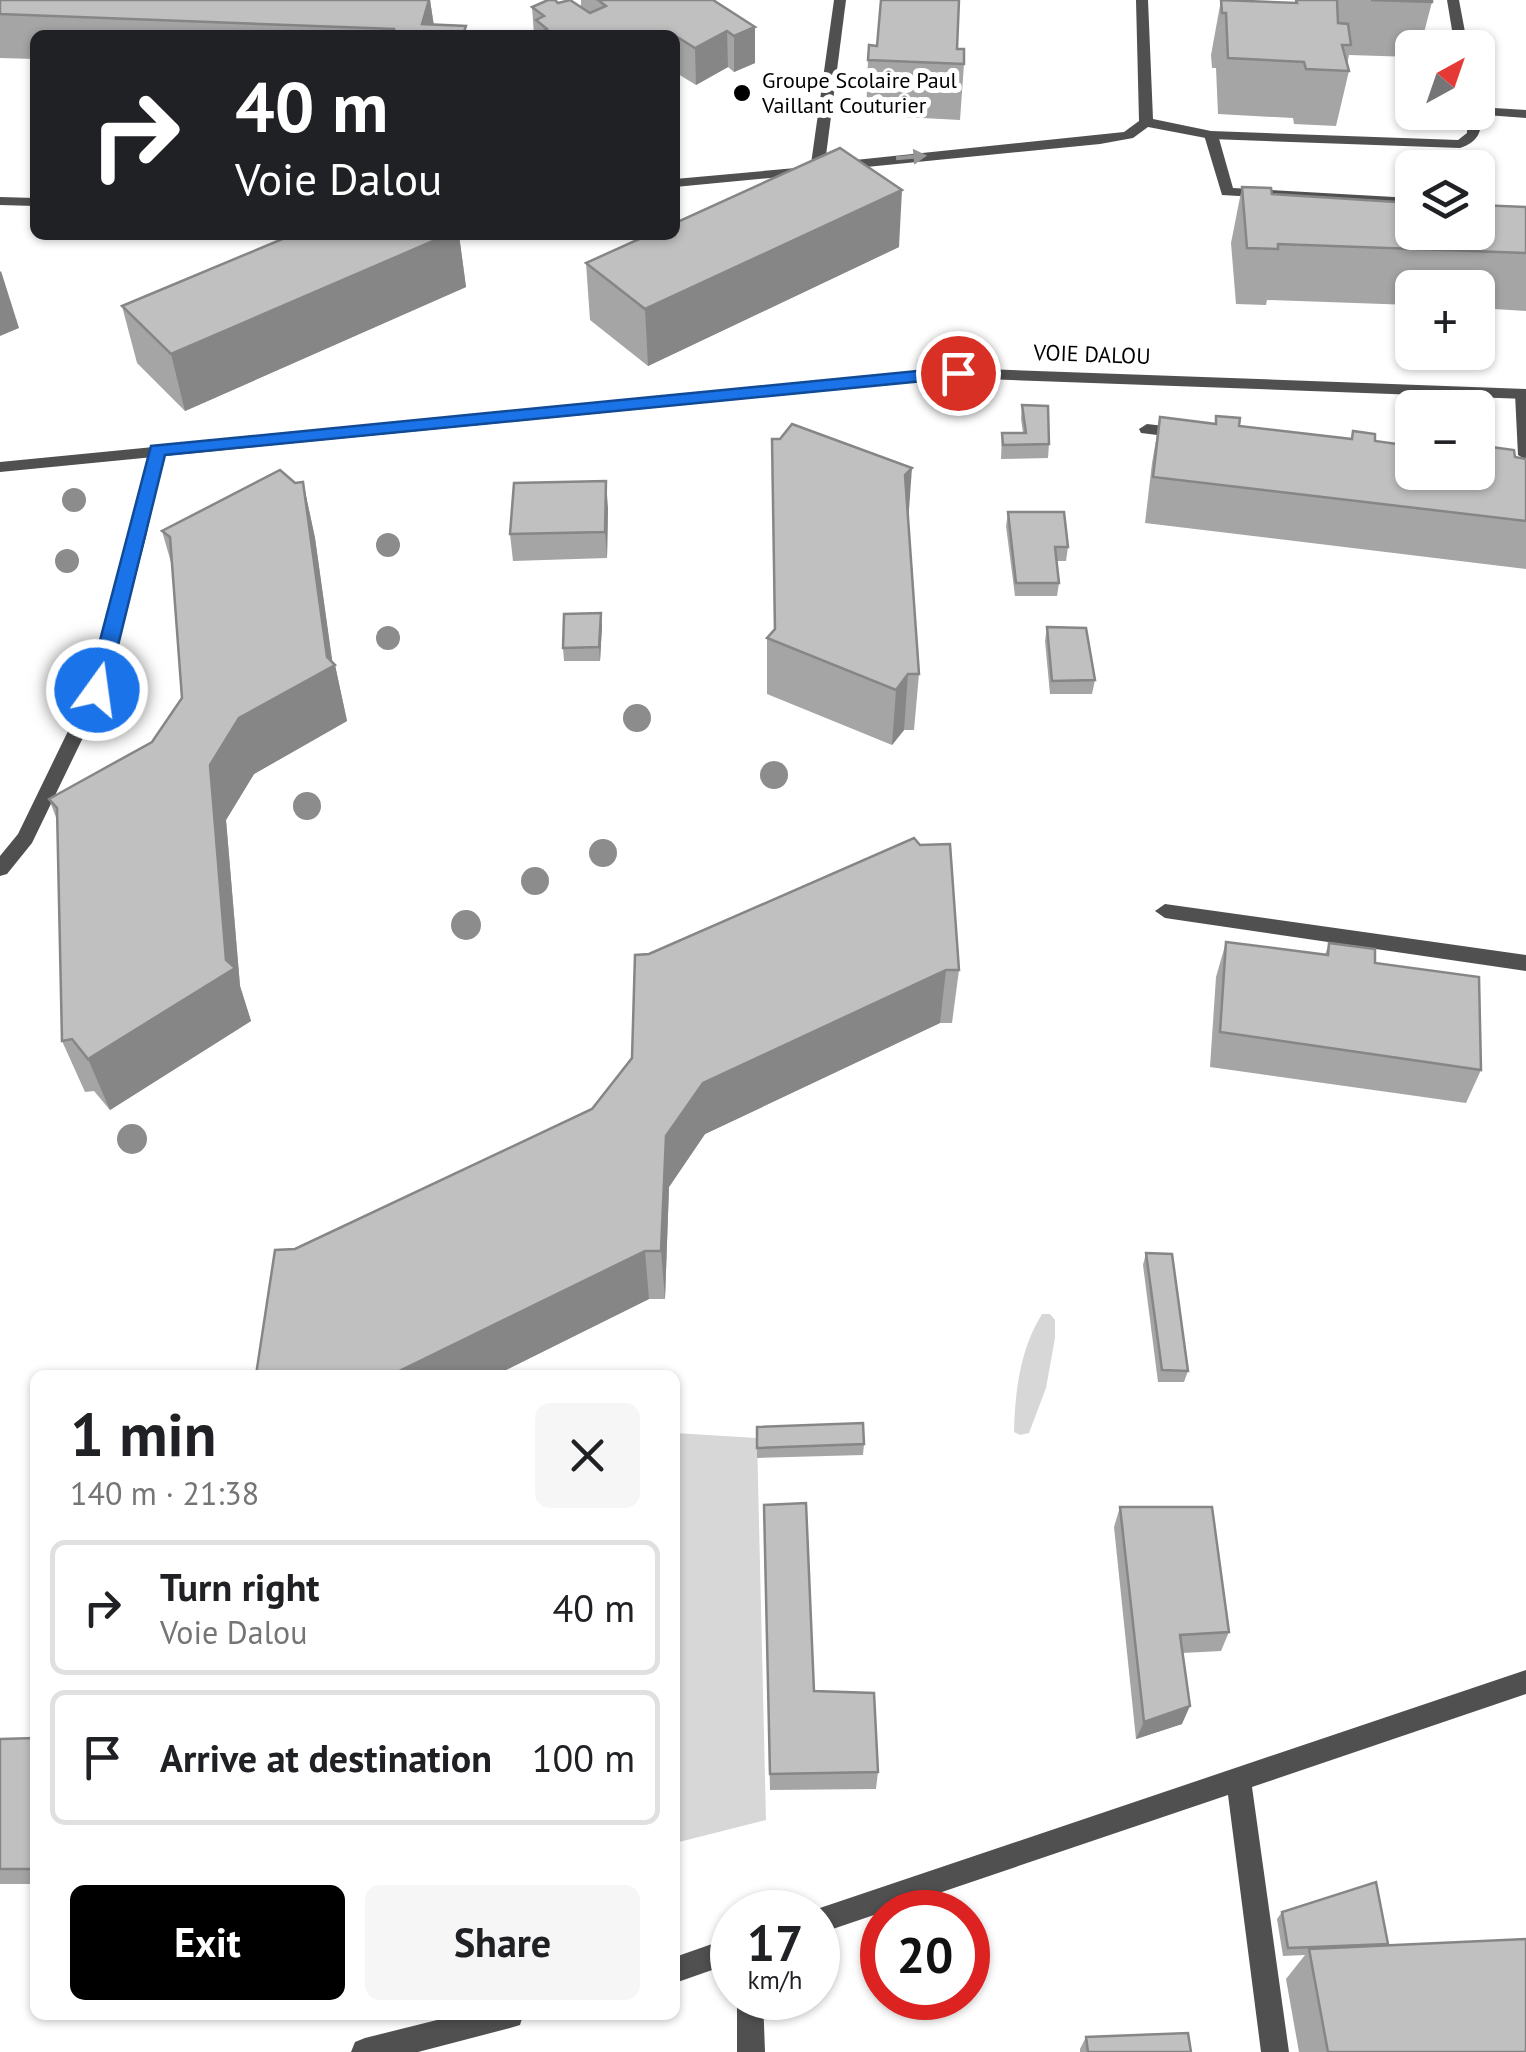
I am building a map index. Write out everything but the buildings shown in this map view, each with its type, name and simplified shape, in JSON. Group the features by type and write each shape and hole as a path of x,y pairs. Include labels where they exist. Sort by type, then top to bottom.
{"street":[{"path":"817,170 840,0"},
{"path":"1142,0 1146,122"},
{"path":"1453,0 1459,30"},
{"path":"1495,113 1526,114"},
{"path":"680,183 1100,140 1128,135 1146,122 1210,135 1460,144 1471,140 1475,130"},
{"path":"1210,135 1227,192 1395,201"},
{"path":"0,201 30,202"},
{"name":"VOIE DALOU","path":"0,467 958,373 1525,394"},
{"path":"1525,394 1526,455"},
{"path":"1147,429 1204,436"},
{"path":"0,869 25,838 97,690 157,450"},
{"path":"1165,911 1526,962"},
{"path":"840,1914 1526,1682"},
{"path":"1238,1779 1275,2052"},
{"path":"680,1968 710,1958"},
{"path":"365,2052 490,2020"},
{"path":"751,2020 752,2052"}],"shaded area":[{"path":"1042,1314 1050,1314 1055,1320 1046,1388 1029,1433 1020,1435 1014,1432 1020,1371 1028,1341"},
{"path":"680,1433 757,1438 766,1820 680,1842"}],"place":[{"name":"Groupe Scolaire Paul Vaillant Couturier","path":"742,93"}],"route":[{"path":"97,690 157,450 958,373"}]}
